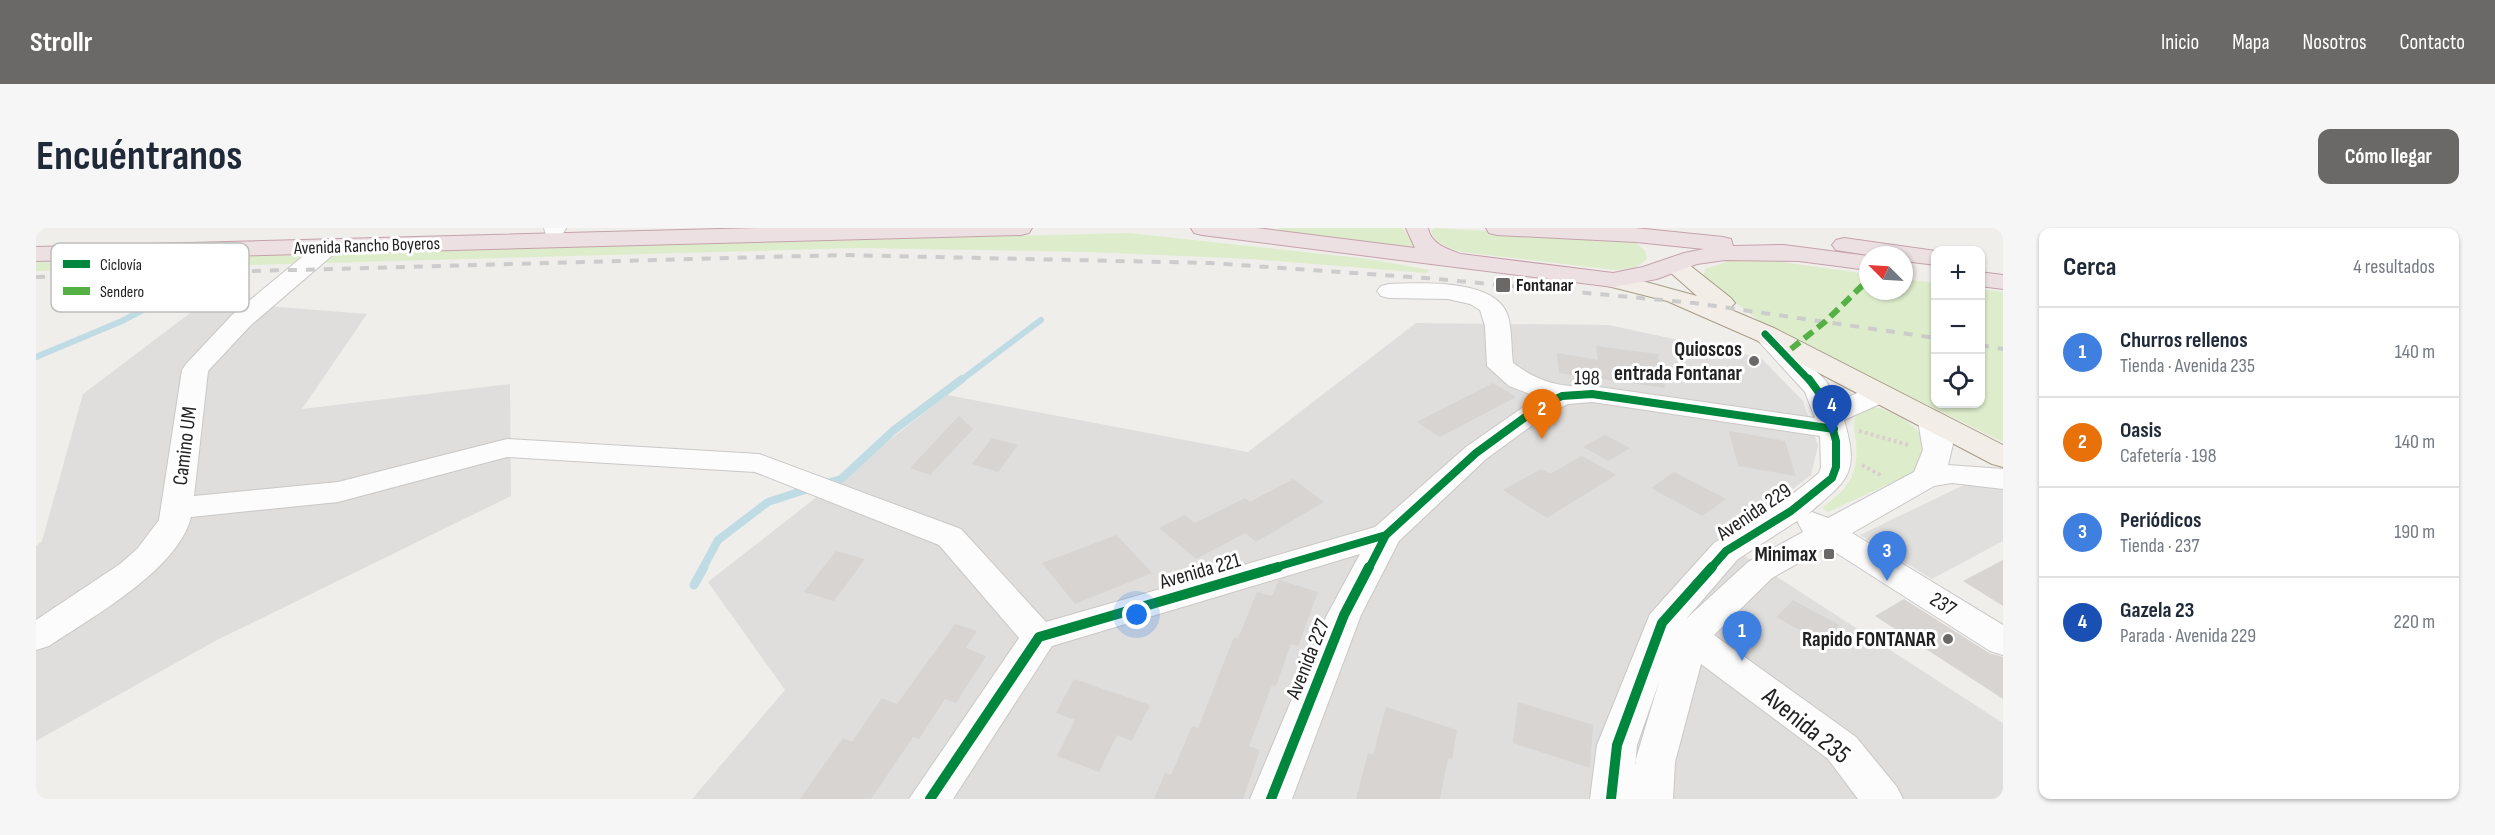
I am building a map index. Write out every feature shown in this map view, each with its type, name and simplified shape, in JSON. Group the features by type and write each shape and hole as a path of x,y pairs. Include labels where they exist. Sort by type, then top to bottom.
{"highway":[{"name":"Avenida Rancho Boyeros","path":"101,243 646,228"},
{"name":"Avenida Rancho Boyeros","path":"249,250 1021,228"},
{"path":"1202,228 1613,280 1648,274 1692,258 1725,253 1804,254"},
{"path":"1417,228 1419,237 1428,247 1461,261"},
{"path":"1497,228 1628,232 1859,262"},
{"path":"1706,228 1931,257"},
{"path":"1628,232 1674,265"},
{"name":"Avenida Rancho Boyeros","path":"36,245 51,245"},
{"name":"Avenida Rancho Boyeros","path":"36,254 51,254"},
{"path":"1985,266 2003,268"},
{"path":"1913,269 1931,271"},
{"path":"1985,280 2003,282"}],"main road":[{"path":"1674,265 1765,334"},
{"path":"1613,280 1676,297 1765,334 2003,457"}],"street":[{"name":"Camino UM","path":"36,637 129,574 168,535 177,508 195,370 209,350 234,325 306,268 327,248"},
{"path":"1389,291 1467,295 1486,303 1495,313 1500,366 1518,380 1562,396"},
{"path":"1765,334 1816,387 1833,430 1879,394"},
{"name":"198","path":"1386,535 1476,453 1539,407 1562,396 1592,394 1833,430"},
{"path":"1924,473 1940,442 1932,421"},
{"name":"Avenida 229","path":"1611,799 1617,745 1676,630 1726,551 1791,511 1832,478 1833,430"},
{"path":"177,508 338,492 507,448 759,463 950,537 1039,637 930,799"},
{"name":"Avenida 229","path":"1652,799 1655,762 1676,630 1760,570 1924,473 2003,479"},
{"name":"237","path":"1791,511 2003,642"},
{"name":"Avenida 221","path":"1039,637 1386,535"},
{"name":"Avenida 227","path":"1271,799 1344,615 1386,535"},
{"name":"Avenida 235","path":"1676,630 1842,748 1882,799"}],"path":[{"path":"1833,430 1924,473"},
{"path":"1833,430 1924,473"}],"shaded area":[{"path":"249,304 367,314 302,409 510,384 511,496 215,641 36,741 36,546 42,541 83,394 191,312 249,312"},
{"name":"Fontanar","path":"1416,323 1609,325 1761,358 1803,401 1818,446 1811,475 1723,542 2003,723 2003,799 692,799 785,690 708,582 947,395 1248,452"},
{"path":"1966,484 2003,484 2003,541 1932,579 1860,535"}],"green space":[{"path":"1277,228 1402,228 1420,248 1286,233"},
{"path":"1434,228 1632,239 1645,251 1647,259 1634,269 1615,270 1462,252 1440,242 1431,231"},
{"path":"1129,233 1369,259 1430,270 1426,273 1251,259 1089,252 858,248 249,265 249,256"},
{"path":"1761,259 1859,273 1859,300 1913,300 1913,280 1931,282 1931,407 1765,325 1703,278 1705,269 1729,261"},
{"path":"36,261 51,261 51,271 36,271"},
{"path":"1985,290 2003,292 2003,442 1934,408 1985,408"},
{"path":"1875,407 1905,420 1929,443 1923,468 1828,512 1822,508 1845,488 1853,473 1856,454 1854,422 1858,410"}],"building":[{"path":"1596,346 1658,354 1665,388 1559,373 1557,353 1598,360"},
{"path":"1493,383 1516,397 1440,437 1417,422"},
{"path":"959,416 973,429 930,475 910,468"},
{"path":"1729,431 1785,441 1796,476 1738,466"},
{"path":"1605,435 1630,448 1609,461 1583,447"},
{"path":"992,438 1018,445 998,472 972,464"},
{"path":"1582,456 1616,475 1547,518 1503,490 1541,469 1550,474"},
{"path":"1674,472 1726,499 1702,516 1651,488"},
{"path":"1293,479 1324,502 1256,542 1245,533 1196,559 1159,528 1185,515 1195,523 1245,498 1250,502"},
{"path":"1117,535 1152,573 1075,604 1042,563"},
{"path":"836,551 865,559 834,601 804,592"},
{"path":"2003,560 2003,606 1963,581"},
{"path":"1279,580 1318,592 1298,646 1291,644 1276,686 1272,685 1249,746 1260,750 1243,799 1154,799 1165,773 1171,775 1192,726 1198,728 1234,637 1238,639 1257,592 1272,596"},
{"path":"1904,599 1989,653 2003,657 2003,699 1875,616"},
{"path":"1793,600 1839,625 1823,643 1776,617"},
{"path":"955,624 977,631 966,648 986,656 956,703 945,699 919,739 913,737 871,799 800,799 843,738 852,742 882,698 897,704"},
{"path":"1074,679 1150,705 1132,741 1117,735 1099,772 1057,756 1075,720 1056,713"},
{"path":"1518,702 1593,725 1590,768 1513,743"},
{"path":"1386,707 1457,730 1452,759 1448,758 1440,799 1356,799 1368,753 1373,755"}],"waterway":[{"path":"36,357 139,312"},
{"path":"960,381 1041,320"},
{"path":"823,484 841,479 894,430 962,379"},
{"path":"703,568 718,540 768,502 811,488"},
{"path":"694,585 704,567"}],"railway":[{"path":"249,271 842,255 1210,263 1426,278 1694,303 1931,337"},
{"path":"36,277 51,277"},
{"path":"1985,346 2003,349"}],"marked path":[{"path":"1791,349 1826,321 1859,289"}],"cycle path":[{"path":"1611,799 1617,745 1662,623 1726,551 1791,511 1832,478 1836,467 1836,441 1825,401 1816,387 1765,334"},
{"path":"1271,799 1344,615 1386,535 1476,453 1539,407 1562,396 1592,394 1834,429"},
{"path":"930,799 1039,637 1386,535"}],"place":[{"name":"Fontanar","path":"1503,285"},
{"name":"Quioscos entrada Fontanar","path":"1754,361"},
{"name":"Gazela 23","path":"1832,435"},
{"name":"Oasis","path":"1542,439"},
{"name":"Minimax","path":"1829,554"},
{"name":"Periódicos","path":"1887,581"},
{"name":"Rapido FONTANAR","path":"1948,639"},
{"name":"Churros rellenos","path":"1742,661"}]}
